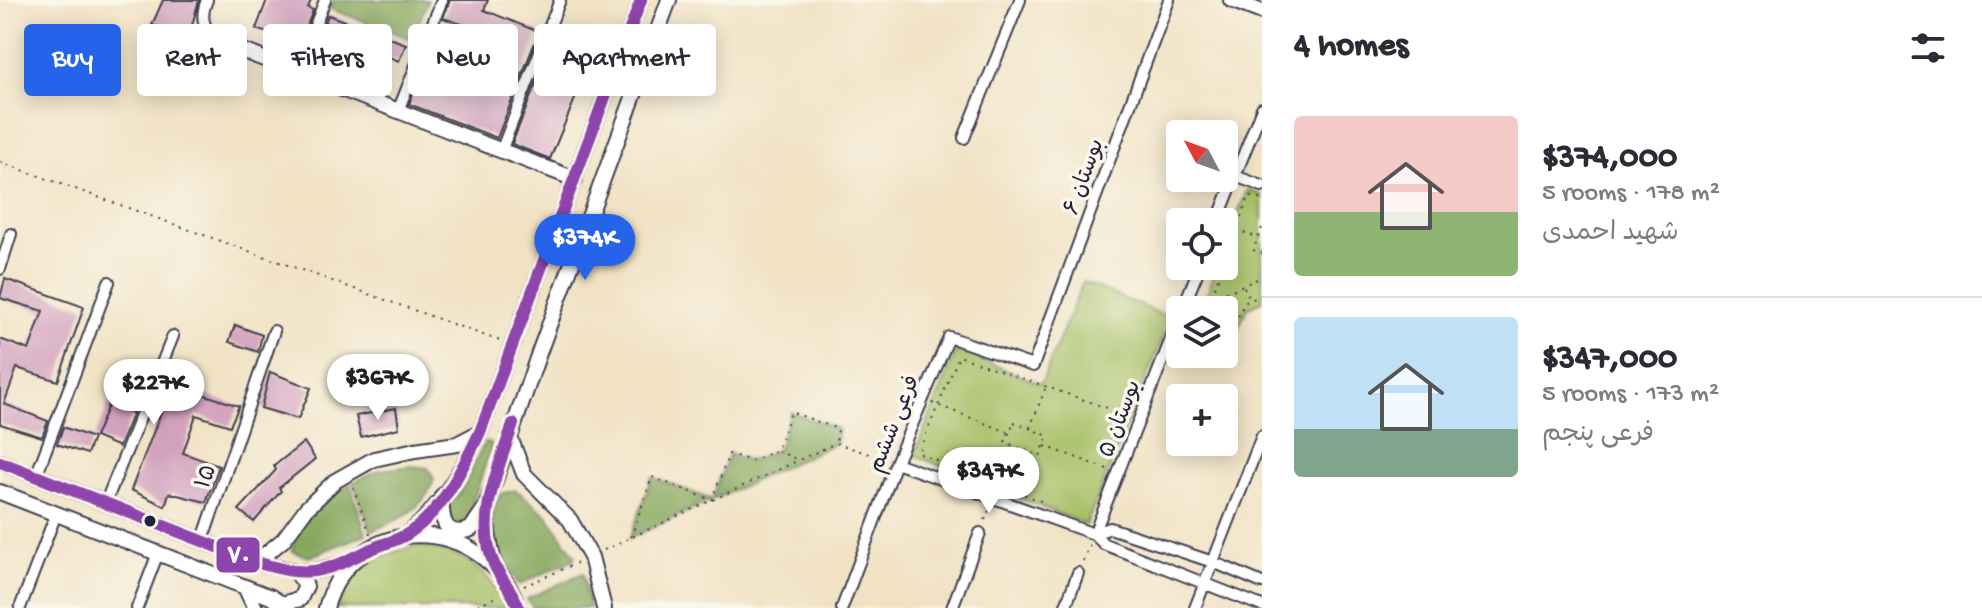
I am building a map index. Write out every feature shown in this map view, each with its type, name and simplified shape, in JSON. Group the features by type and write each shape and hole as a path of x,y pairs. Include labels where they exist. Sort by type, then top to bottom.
{"main road":[{"path":"0,462 202,542 297,573 328,570 405,536 423,522 442,496 461,469 480,432 641,0"},
{"path":"442,496 444,523 456,532 471,529 487,504 509,435 669,0"},
{"path":"1231,0 1262,12"},
{"path":"359,96 575,179"},
{"path":"256,562 283,540 306,509 335,481 374,459 457,444 480,432"},
{"path":"509,435 524,474 570,520 591,557 604,608"},
{"path":"0,492 245,587 285,606 300,599 306,586 297,573"},
{"path":"487,504 488,534 494,564"},
{"path":"405,536 429,535 452,539 475,549 494,564 513,591 519,608"},
{"path":"326,608 342,574 361,556"},
{"path":"245,587 255,608"}],"street":[{"path":"204,24 203,11 207,0"},
{"path":"316,24 325,0"},
{"path":"398,111 442,0"},
{"path":"501,151 560,0"},
{"path":"964,138 1020,0"},
{"name":"بوستان ۶","path":"1033,366 1169,0"},
{"path":"1238,168 1262,108"},
{"path":"1238,177 1262,186"},
{"path":"0,269 11,234"},
{"path":"36,476 109,282"},
{"name":"۱۵","path":"202,542 274,331"},
{"path":"105,504 173,336"},
{"name":"فرعی ششم","path":"842,608 896,463 949,337 1033,366"},
{"name":"بوستان ۵","path":"1094,534 1166,351"},
{"path":"1195,608 1262,436"},
{"path":"896,463 1094,534 1104,544 1262,606"},
{"path":"20,608 56,514"},
{"path":"1094,534 1110,528 1213,562 1262,583"},
{"path":"952,608 980,533"},
{"path":"137,608 158,553"},
{"path":"1065,608 1078,573"}],"path":[{"path":"0,162 514,346"},
{"path":"1238,225 1249,196 1262,200"},
{"path":"1262,228 1253,250 1262,253"},
{"path":"1238,231 1258,237"},
{"path":"1218,296 1262,277"},
{"path":"1243,285 1251,300"},
{"path":"1238,317 1244,303 1262,295"},
{"path":"1048,505 918,453 959,356 1131,416"},
{"path":"1030,429 1046,387"},
{"path":"937,405 1009,433"},
{"path":"712,500 729,454 752,461 777,450 791,412 838,429 836,443"},
{"path":"1014,422 1030,429 1048,436 1040,456 1005,442 1014,422"},
{"path":"470,608 591,557 836,443 896,463"},
{"path":"1044,445 1109,470"},
{"path":"1008,488 1021,449"},
{"path":"777,450 799,460"},
{"path":"348,474 375,547"},
{"path":"630,538 652,477 712,500"},
{"path":"980,533 993,498"},
{"path":"1078,573 1094,534"}],"green space":[{"path":"333,0 428,0 418,24 408,24 408,38 392,32 392,24 371,24 330,9"},
{"path":"1247,190 1262,195 1262,301 1248,307 1238,329 1238,296 1206,296 1212,280 1238,280 1238,213"},
{"path":"1083,282 1166,316 1166,330 1086,525 914,455 957,350 1041,384"},
{"path":"791,412 838,429 836,443 630,538 652,477 712,500 729,454 752,461 777,450"},
{"path":"485,442 492,444 466,523 453,524 446,517 447,508 464,486"},
{"path":"412,466 428,468 434,479 430,489 410,512 371,531 353,482 380,470"},
{"path":"350,484 366,534 309,557 292,551 294,540 306,521"},
{"path":"516,490 548,516 575,556 519,585 500,552 493,530 495,506 500,494"},
{"path":"417,546 447,552 471,563 490,581 505,608 337,608 350,583 368,565 390,553"},
{"path":"583,573 589,608 533,608 527,599"}],"building":[{"path":"163,0 199,0 192,24 152,24"},
{"path":"267,0 311,0 308,8 313,10 307,24 263,24 263,31 256,29"},
{"path":"450,0 488,0 484,10 534,30 534,45 518,85 518,24 462,24 443,18"},
{"path":"328,15 352,24 324,24"},
{"path":"392,39 406,44 399,61 392,58"},
{"path":"534,88 534,96 576,96 550,159 512,144"},
{"path":"412,96 514,96 497,138 409,104"},
{"path":"5,279 84,307 58,381 17,368 4,404 48,421 42,437 0,424 0,339 29,350 43,311 0,298"},
{"path":"235,325 262,335 258,352 229,342"},
{"path":"270,372 311,388 298,419 261,408"},
{"path":"172,384 239,406 230,426 196,415 183,453 219,466 206,502 169,493 165,506 131,490"},
{"path":"109,403 133,413 119,447 95,437"},
{"path":"396,408 399,428 361,437 356,416"},
{"path":"63,427 93,438 87,454 57,444"},
{"path":"304,442 315,459 279,488 281,491 254,522 239,510 276,470 274,466"}],"transit line":[{"name":"۷۰","path":"0,462 256,562 289,570 326,569 409,533 442,501 480,432 641,0"},
{"name":"۷۰","path":"513,424 491,494 487,529 488,547 494,564 519,608"}]}
